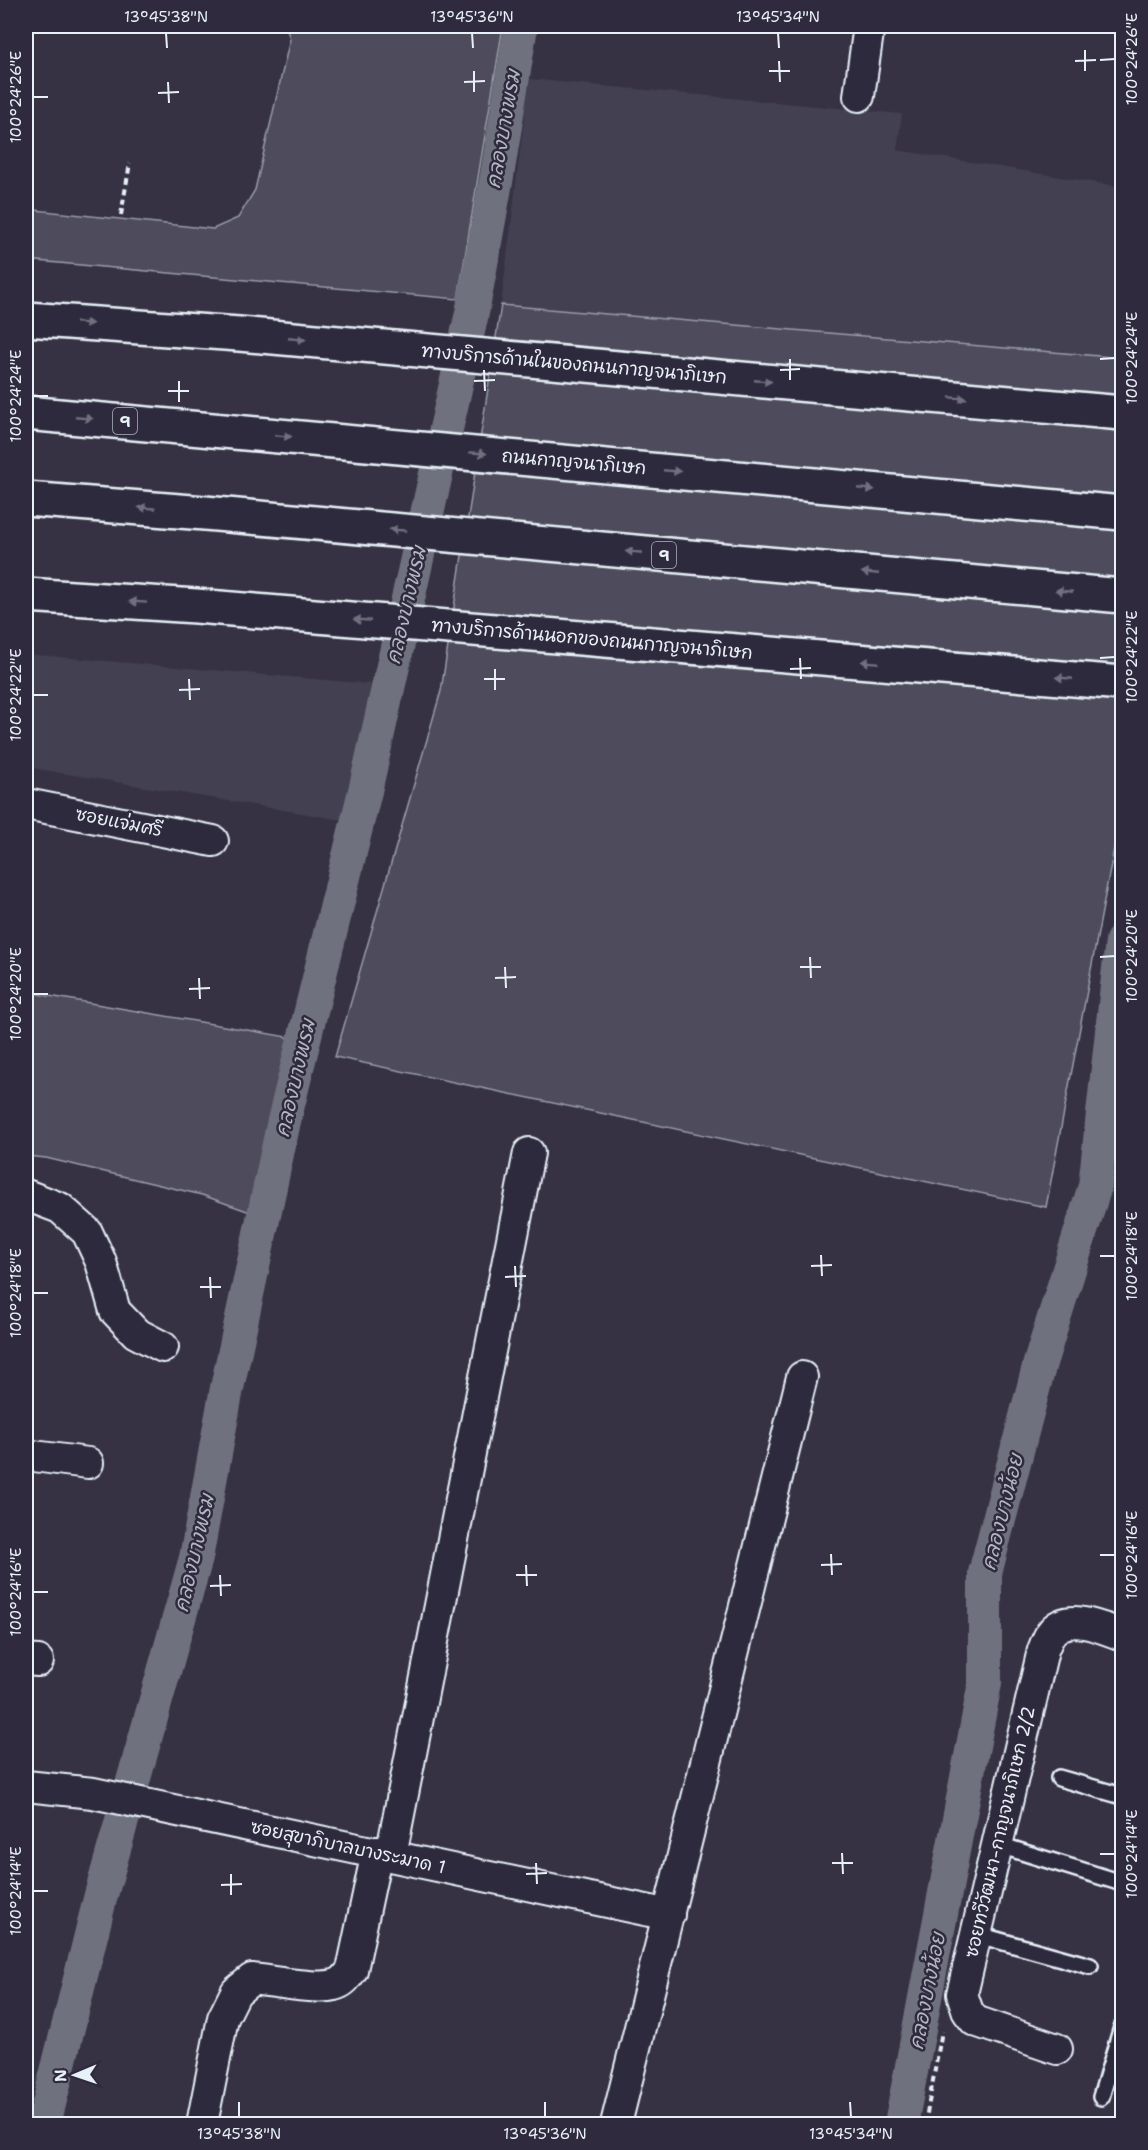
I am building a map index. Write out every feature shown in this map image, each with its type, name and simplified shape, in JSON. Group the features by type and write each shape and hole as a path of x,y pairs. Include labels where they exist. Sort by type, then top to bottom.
{"main road":[{"name":"ทางบริการด้านในของถนนกาญจนาภิเษก","path":"26,319 239,334 1122,412"},
{"name":"ถนนกาญจนาภิเษก","path":"26,413 1122,513"},
{"name":"9","path":"26,500 206,513 1122,596"},
{"name":"ทางบริการด้านนอกของถนนกาญจนาภิเษก","path":"26,595 196,606 1122,683"}],"street":[{"path":"859,96 869,26"},
{"name":"ซอยแจ่มศรี","path":"26,804 213,841"},
{"path":"202,2124 223,2018 236,1992 252,1979 317,1986 334,1985 345,1980 352,1970 384,1854 528,1153"},
{"path":"26,1195 60,1208 87,1232 101,1262 115,1311 136,1333 163,1347"},
{"path":"616,2124 802,1377"},
{"path":"26,1455 88,1462"},
{"name":"ซอยทวีวัฒนา-กาญจนาภิเษก 2/2","path":"1057,2049 975,2021 968,2012 962,1995 1042,1650 1052,1631 1066,1622 1092,1624 1122,1635"},
{"name":"ซอยสุขาภิบาลบางระมาด 1","path":"26,1786 93,1793 669,1915"}],"lane":[{"path":"1059,1778 1122,1796"},
{"path":"996,1844 1122,1883"},
{"path":"975,1934 1090,1966"},
{"path":"1101,2097 1122,2027"}],"path":[{"path":"121,215 130,163"}],"shaded area":[{"path":"286,26 503,26 458,299 26,260 26,209 213,229 238,218 255,190 290,39"},
{"path":"529,79 902,114 897,150 1122,187 1122,358 501,305"},
{"path":"26,138 34,139 26,183"},
{"path":"501,305 1122,358 1122,806 1046,1207 335,1057 441,691"},
{"path":"26,654 371,684 348,821 26,767"},
{"path":"26,992 293,1038 253,1213 202,1195 46,1158 26,1156"}],"waterway":[{"name":"คลองบางพรม","path":"44,2124 101,1895 196,1558 227,1388 284,1121 365,791 472,313 521,26"},
{"name":"คลองบางน้อย","path":"901,2124 985,1683 985,1573 1040,1363 1095,1186 1122,941"}]}
